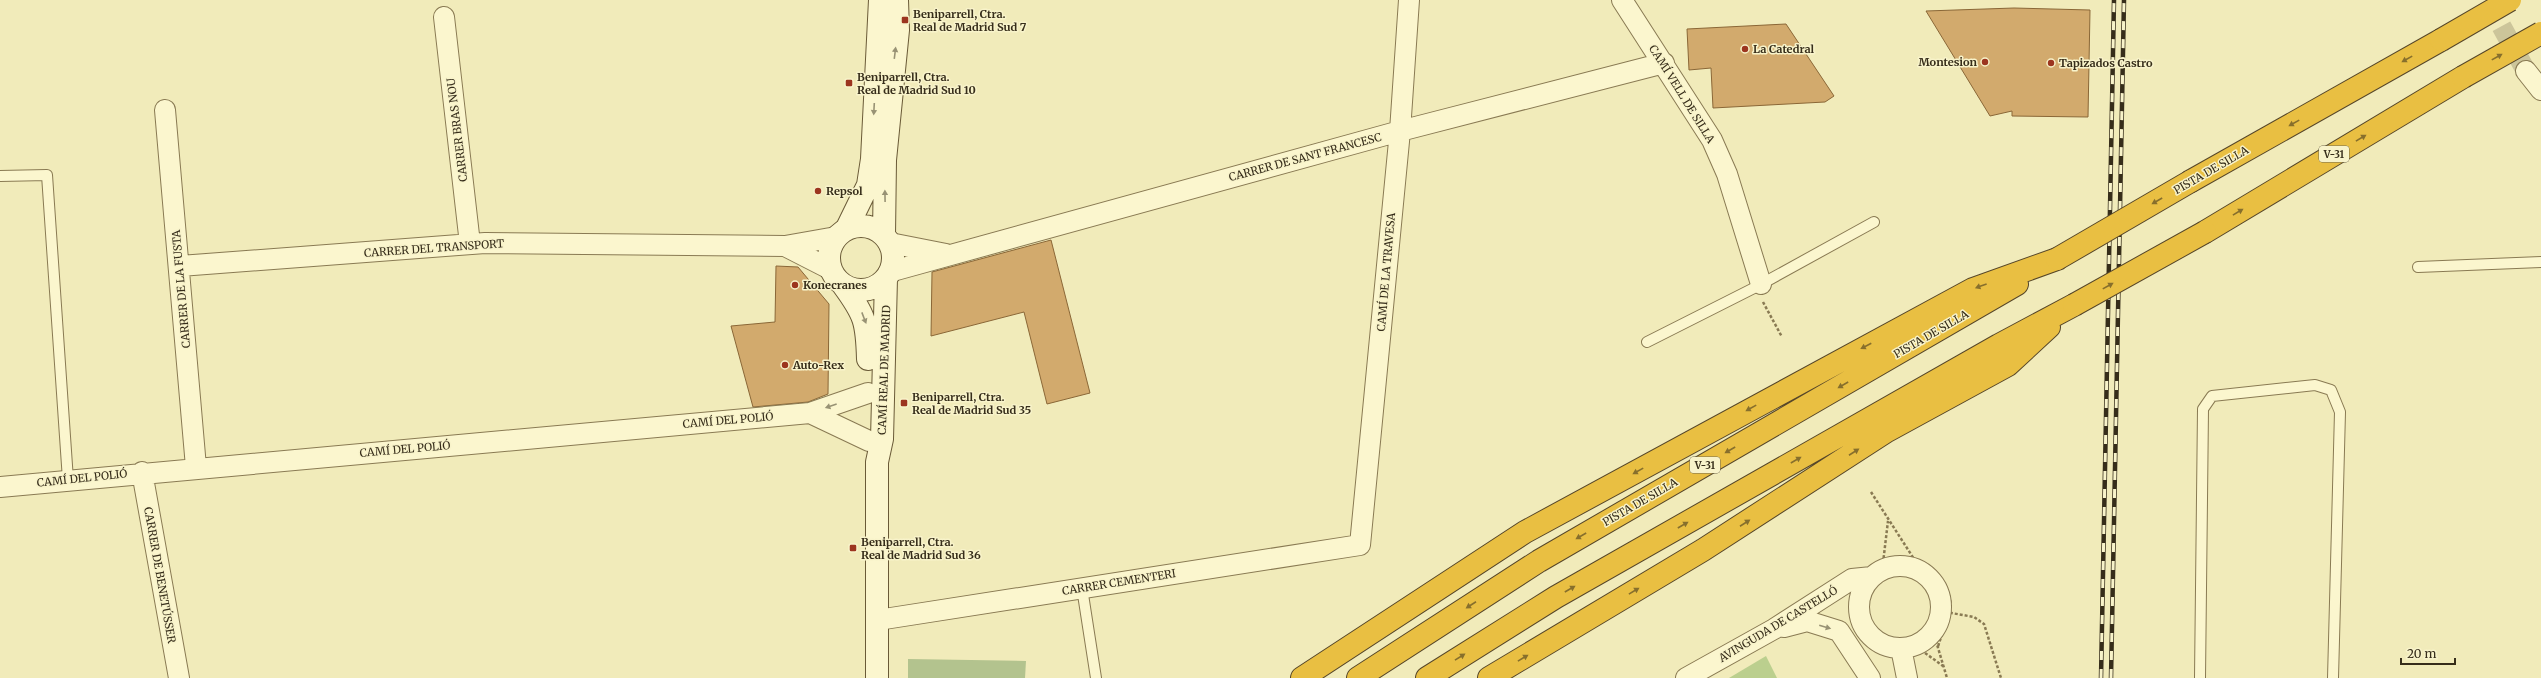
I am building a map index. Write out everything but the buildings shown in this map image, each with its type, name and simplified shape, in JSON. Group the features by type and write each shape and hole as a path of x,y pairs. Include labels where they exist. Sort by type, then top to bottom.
{"highway":[{"name":"PISTA DE SILLA","path":"1358,678 1539,561 1980,306 2190,181 2510,0"},
{"name":"V-31","path":"1427,678 1556,597 1998,345 2074,305 2205,232 2463,76 2541,33"},
{"path":"1302,678 1525,532 1973,289 2057,259"},
{"path":"1489,678 1703,550 1887,431 2008,365 2074,305"}],"street":[{"path":"880,0 872,158 868,185 829,252 837,277 861,290 870,289 888,275 893,258 887,239 885,160 898,30 897,0"},
{"name":"CAMÍ DE LA TRAVESA","path":"1360,545 1400,131 1408,0"},
{"name":"CAMÍ VELL DE SILLA","path":"1622,0 1696,113 1720,156 1761,284"},
{"name":"CARRER BRAS NOU","path":"444,17 470,244"},
{"name":"CARRER DE SANT FRANCESC","path":"888,275 948,255 1400,131 1664,63"},
{"path":"2526,71 2541,90"},
{"name":"CARRER DE LA FUSTA","path":"165,110 180,266 196,468"},
{"path":"841,232 867,226 887,239"},
{"name":"CARRER DEL TRANSPORT","path":"180,266 470,244 785,246 841,232"},
{"name":"CARRER DE SANT FRANCESC","path":"887,239 948,255"},
{"name":"CARRER DEL TRANSPORT","path":"785,246 837,277"},
{"name":"CAMÍ REAL DE MADRID","path":"877,678 877,462 882,439 888,275"},
{"name":"CAMÍ REAL DE MADRID","path":"837,277 864,317 868,331 869,441 877,462"},
{"name":"CAMÍ DEL POLIÓ","path":"0,486 810,413 868,393"},
{"path":"810,413 869,441"},
{"name":"CARRER DE BENETÚSSER","path":"142,472 179,678"},
{"name":"CARRER CEMENTERI","path":"878,620 1360,545"},
{"name":"AVINGUDA DE CASTELLÓ","path":"1686,678 1774,629 1852,579 1877,573 1896,566 1919,566"},
{"path":"1877,573 1864,586 1860,597 1859,609 1861,620 1875,640 1892,647 1908,646 1935,639 1945,612 1939,593 1933,582 1919,566"},
{"path":"1774,629 1807,621 1839,631 1867,673"},
{"path":"1867,673 1875,640"},
{"path":"1907,678 1908,646"}],"lane":[{"path":"0,176 47,176 68,480"},
{"path":"1647,342 1761,284 1874,222"},
{"path":"2418,267 2541,262"},
{"path":"2200,678 2203,409 2212,396 2315,385 2331,390 2340,412 2333,678"},
{"path":"1082,588 1096,678"}],"path":[{"path":"1767,309 1782,337"},
{"path":"1871,492 1919,566 1936,574 1944,583 1948,597 1945,612 1935,639 1947,678"},
{"path":"1877,573 1888,520"},
{"path":"1945,612 1974,617 1984,624 2001,678"},
{"path":"1908,646 1943,666"}],"green space":[{"path":"1766,656 1777,678 1729,678"},
{"path":"908,659 1026,661 1025,678 908,678"}],"tunnel":[{"path":"2487,0 2526,71"}],"railway":[{"path":"2101,678 2114,0"},
{"path":"2111,678 2124,0"}],"place":[{"name":"Beniparrell, Ctra. Real de Madrid Sud 7","path":"905,20"},
{"name":"La Catedral","path":"1745,49"},
{"name":"Montesion","path":"1985,62"},
{"name":"Tapizados Castro","path":"2051,63"},
{"name":"Beniparrell, Ctra. Real de Madrid Sud 10","path":"849,83"},
{"name":"Repsol","path":"818,191"},
{"name":"Konecranes","path":"795,285"},
{"name":"Auto-Rex","path":"785,365"},
{"name":"Beniparrell, Ctra. Real de Madrid Sud 35","path":"904,403"},
{"name":"Beniparrell, Ctra. Real de Madrid Sud 36","path":"853,548"}]}
